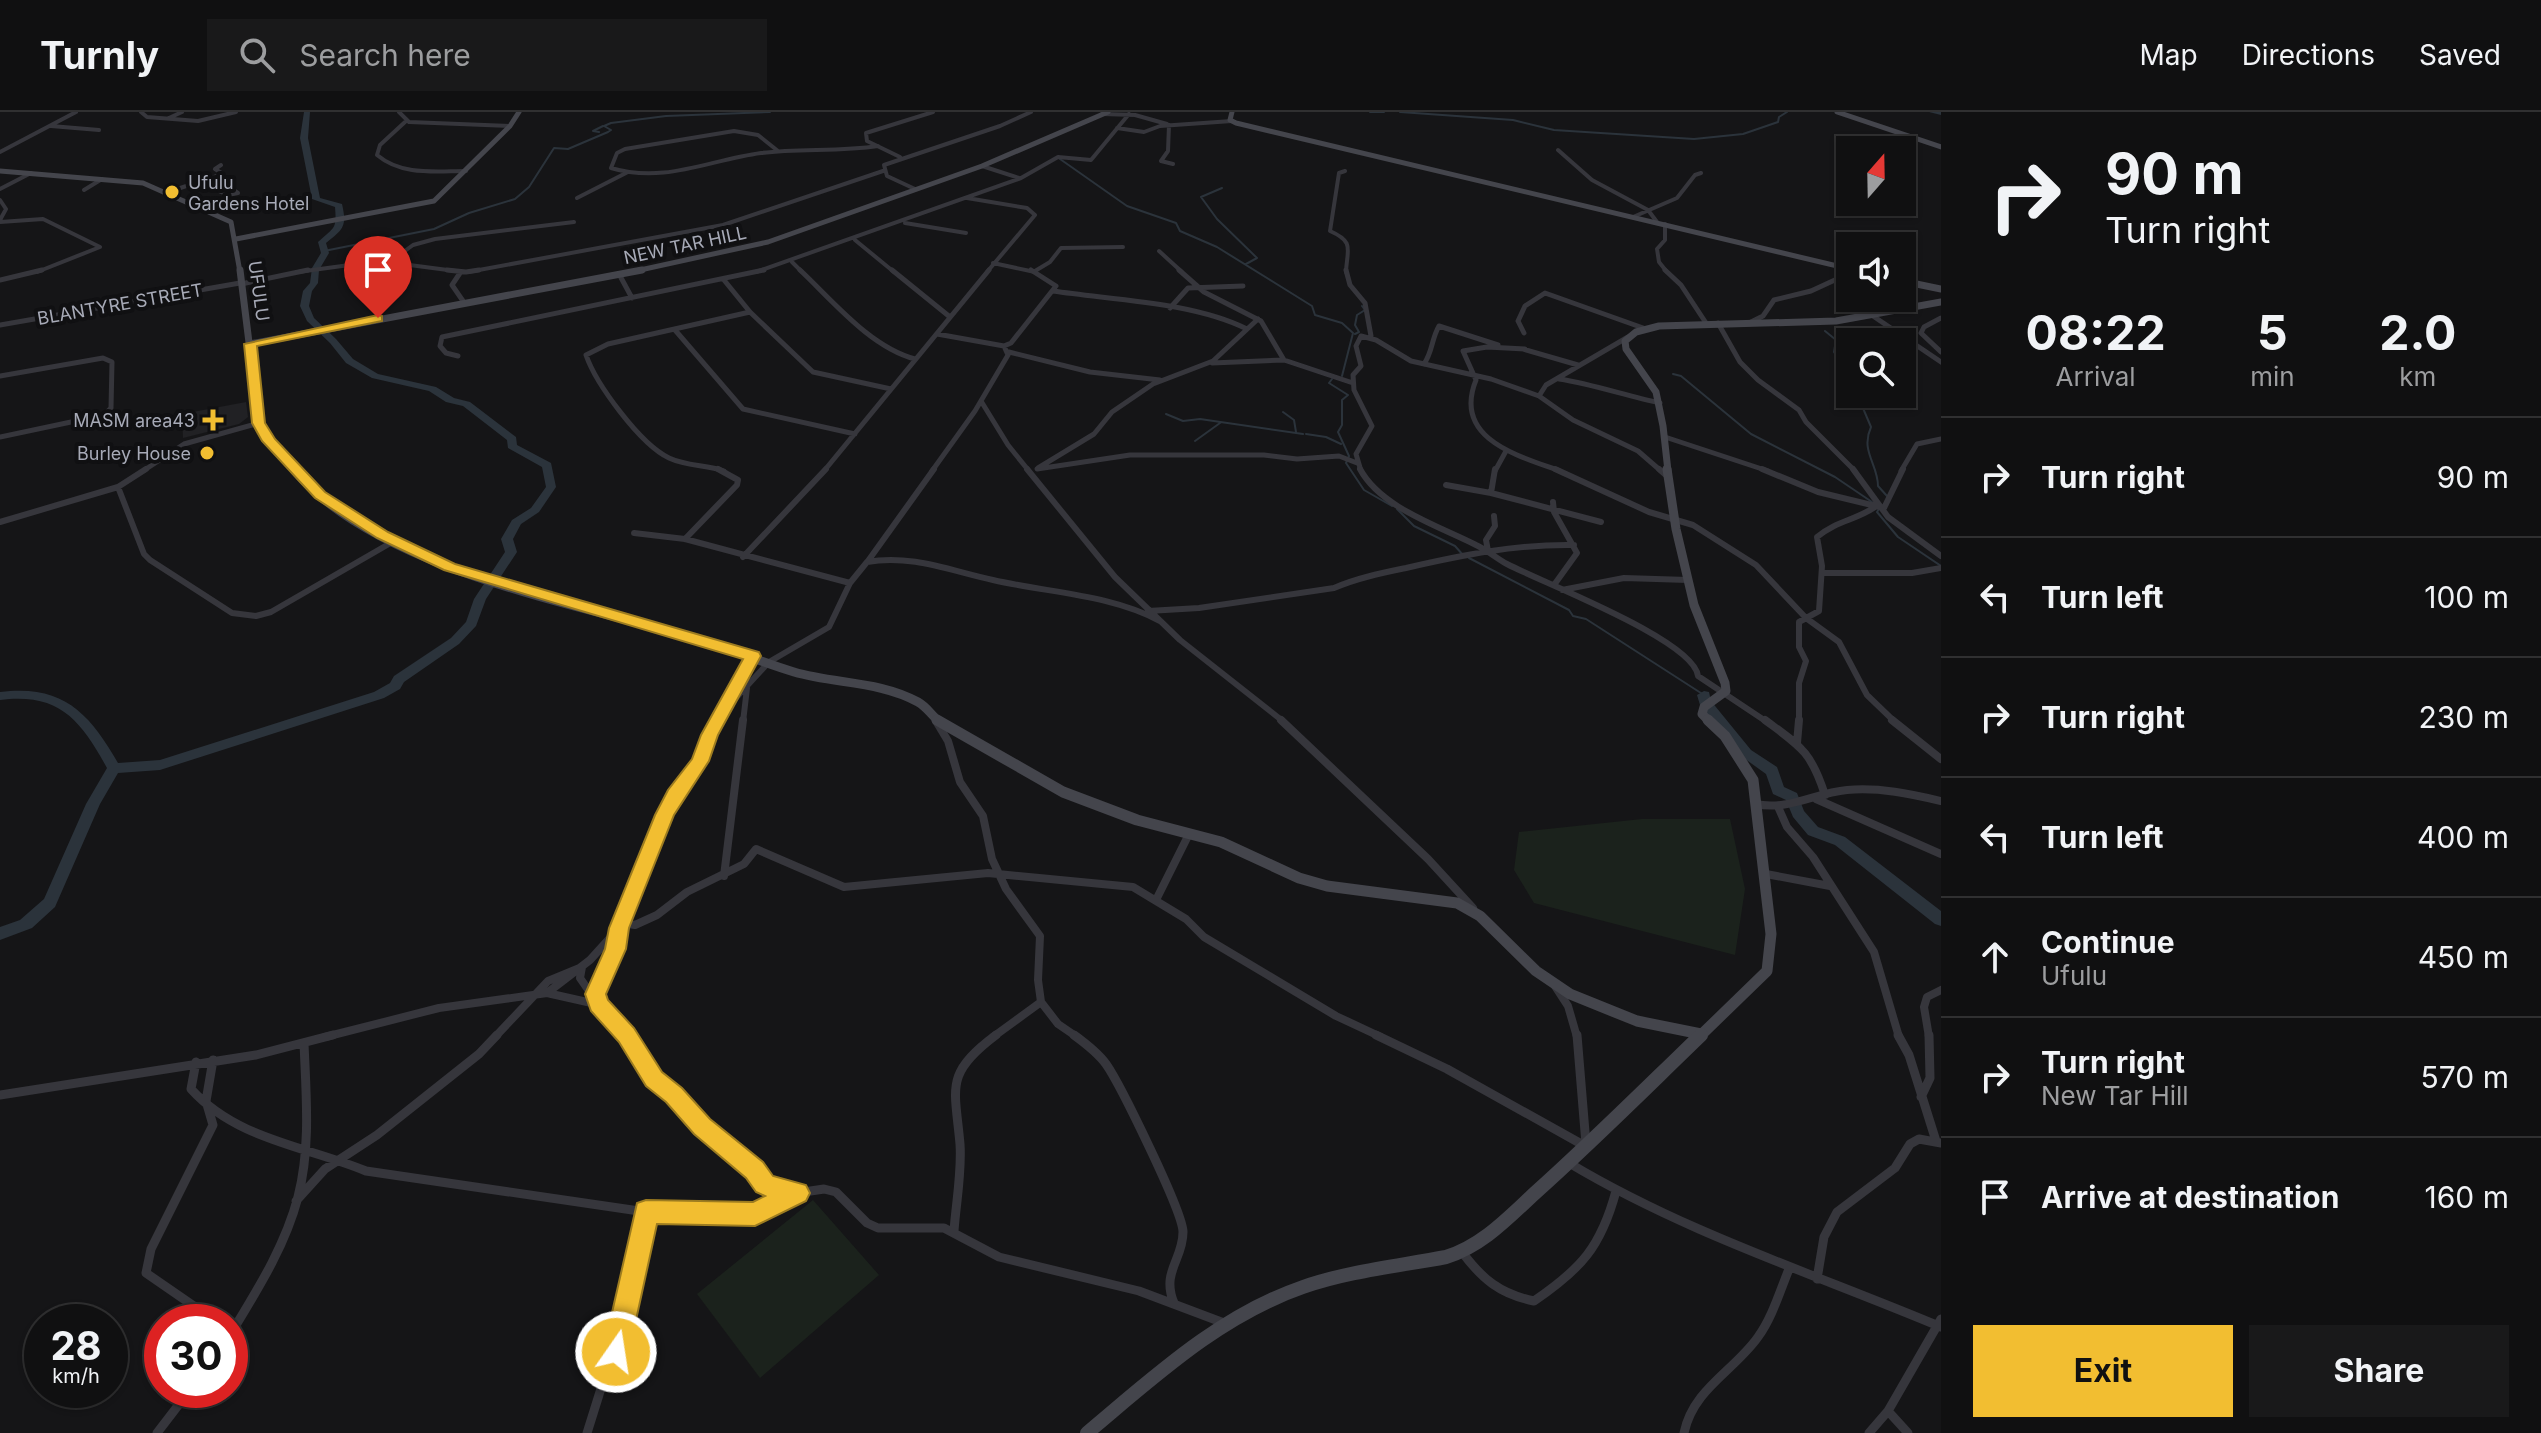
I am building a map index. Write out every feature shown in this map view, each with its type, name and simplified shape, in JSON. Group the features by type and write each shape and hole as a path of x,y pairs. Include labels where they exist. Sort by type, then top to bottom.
{"street":[{"path":"0,152 76,112"},
{"path":"141,112 145,117 198,121 236,112"},
{"path":"167,119 182,112"},
{"path":"399,112 405,122"},
{"path":"236,239 430,203 440,198 510,126 519,112"},
{"path":"900,157 867,141 866,133 933,112"},
{"path":"883,171 886,163 900,157 1000,126 1031,112"},
{"path":"1232,112 1229,118 1232,121"},
{"path":"1837,112 1941,147"},
{"path":"1105,113 1153,118 1169,125"},
{"name":"NEW TAR HILL","path":"250,344 463,301 619,274 768,242 982,166 1105,113"},
{"path":"458,356 442,350 442,337 724,280 792,262 1021,178 1058,157 1091,160 1129,114"},
{"path":"1117,128 1144,132 1169,125 1232,121 1836,267"},
{"path":"466,171 399,168 384,163 377,155 378,147 405,122 510,126"},
{"path":"1169,125 1168,151 1161,161 1173,164"},
{"path":"48,126 99,130"},
{"path":"778,151 756,134 724,131 622,150 617,153 611,168 650,177 778,151 848,151 878,146"},
{"path":"1558,150 1592,180 1648,210 1657,222"},
{"path":"168,192 224,173 215,169 221,165"},
{"path":"982,166 1021,178"},
{"name":"UFULU","path":"0,171 143,183 231,222 236,239 259,423 269,441 320,495 425,558 470,575 753,656 801,675 888,690 921,703 933,716 1063,792 1137,820 1221,842 1315,883 1442,899 1478,913"},
{"path":"390,262 460,273 723,225 883,171 915,189"},
{"path":"1345,171 1337,175 1330,231 1343,237 1350,251 1345,264 1348,279 1352,289 1363,298 1372,322 1371,336"},
{"path":"0,189 31,173"},
{"path":"577,198 626,173"},
{"path":"1633,217 1677,198 1695,175 1701,173"},
{"path":"198,182 228,195 238,193 215,177"},
{"path":"84,190 102,179"},
{"path":"743,557 784,517 855,434 1035,215 1034,212 966,198"},
{"path":"0,200 6,209 0,221 43,219 100,247 40,271 0,280"},
{"path":"390,262 413,245 435,239 574,222"},
{"path":"903,222 966,233"},
{"path":"1665,224 1665,240 1657,249 1657,259 1664,271 1680,284 1689,304 1706,323"},
{"path":"855,240 950,317"},
{"path":"1035,271 1050,262 1061,248 1123,247"},
{"path":"1159,251 1197,286 1258,319 1267,328 1284,360"},
{"name":"BLANTYRE STREET","path":"0,325 313,269 390,262"},
{"path":"792,262 877,339 902,357 915,359"},
{"path":"720,718 769,662 819,636 829,627 850,583 981,401 1006,349 1019,338 1053,291 1055,283 1035,271 993,263"},
{"path":"460,273 452,285 463,301"},
{"path":"619,274 632,298"},
{"path":"1747,323 1763,316 1771,301 1811,291 1836,278"},
{"path":"724,280 750,312 817,375 891,389"},
{"path":"1170,308 1191,280"},
{"path":"1916,284 1941,289"},
{"path":"1185,289 1243,286"},
{"path":"1053,291 1170,308 1231,321 1247,329"},
{"path":"1524,333 1518,321 1522,309 1545,293 1646,329"},
{"path":"1539,396 1546,385 1646,329 1706,323 1827,321 1873,316 1941,302"},
{"path":"1931,305 1941,317 1924,327 1921,333 1941,352"},
{"path":"685,539 737,485 738,480 725,472 676,461 657,452 586,360 591,351 608,344 750,312"},
{"path":"1873,316 1941,362"},
{"path":"1210,363 1258,319"},
{"path":"1718,323 1740,362 1758,380 1799,410 1806,422 1849,463 1877,507 1941,555"},
{"path":"1424,364 1433,351 1432,338 1439,326 1578,365"},
{"path":"675,330 686,347 743,409 855,434"},
{"path":"937,334 1090,372 1162,381"},
{"path":"1357,463 1358,448 1372,426 1354,390 1354,372 1360,368 1356,348 1361,336 1371,336 1396,353 1424,364 1495,380 1539,396 1573,420 1638,451 1668,477"},
{"path":"1628,337 1625,344 1627,354 1651,380 1660,403 1668,477 1688,580 1701,626 1725,678 1726,691"},
{"path":"1525,349 1466,349 1463,352 1471,364 1476,382 1469,395 1476,421 1490,442 1579,478 1641,509 1698,528 1759,567 1806,618 1839,642 1867,695 1886,715 1941,759"},
{"path":"0,376 103,358 112,362 111,408 104,415 0,437"},
{"path":"1034,471 1094,434 1112,412 1162,381 1210,363 1284,360 1353,383"},
{"path":"1559,379 1587,383 1613,394 1660,403"},
{"path":"981,401 1007,444 1034,471 1115,577 1148,611 1289,726 1428,859 1538,973 1554,985 1657,1027 1701,1034"},
{"path":"0,522 118,487 184,444 259,423"},
{"path":"1665,437 1786,477 1818,492 1877,507"},
{"path":"1797,743 1796,698 1806,661 1799,647 1798,629 1799,622 1819,611 1822,573 1818,535 1835,522 1861,516 1889,503 1894,484 1917,444 1941,439"},
{"path":"1491,493 1496,464 1506,451"},
{"path":"1034,471 1130,455 1264,455 1297,459 1339,456 1357,463 1372,484 1396,503 1562,590 1649,631 1691,659 1697,667 1698,676 1726,691 1797,743 1816,766 1825,795"},
{"path":"1446,485 1491,493 1601,522"},
{"path":"118,487 144,554 232,613 244,616 271,612 394,541"},
{"path":"1553,502 1554,512 1574,545 1574,561 1554,585"},
{"path":"1490,552 1486,540 1495,526 1494,516"},
{"path":"634,533 685,539 743,557 850,583"},
{"path":"1148,611 1199,608 1334,588 1398,568 1531,544 1574,545"},
{"path":"867,562 890,558 950,567 986,578 1070,592 1141,611 1160,621"},
{"path":"1822,573 1912,573 1940,568"},
{"path":"1562,590 1605,580 1657,577 1688,580"},
{"path":"598,1004 598,983 615,949 620,926 664,815 700,761 753,656"},
{"path":"724,876 737,748 748,685"},
{"path":"1087,1433 1193,1344 1224,1323 1302,1288 1462,1252 1486,1237 1569,1163 1759,981 1768,967 1771,934 1766,874 1749,771 1725,736 1702,714 1707,705 1726,691"},
{"path":"933,716 948,741 953,767 960,782 983,816 992,859 1000,876 1040,936 1038,980 1041,1002 1058,1024 1086,1044 1106,1064 1171,1193 1183,1232 1169,1278 1169,1291 1174,1304"},
{"path":"1755,804 1779,809 1825,795 1860,790 1941,801"},
{"path":"1816,799 1941,854"},
{"path":"1779,809 1787,827 1813,857 1874,952 1884,977 1897,1034 1909,1055 1938,1142 1919,1139 1910,1144 1895,1168 1837,1212 1824,1237 1817,1279"},
{"path":"1156,900 1189,834"},
{"path":"547,993 582,967 620,926 635,925 657,915 687,892 744,864 756,849 838,886 988,873 1125,885 1156,900 1186,919 1204,937 1336,1016 1447,1069 1586,1147"},
{"path":"1766,874 1830,886"},
{"path":"296,1201 312,1180 377,1135 479,1054 548,981 582,967"},
{"path":"582,967 580,978 598,1004 627,1035 654,1079 674,1095 702,1127 755,1170 764,1184 779,1191 797,1193 824,1189 836,1192 867,1223 878,1228 944,1228 999,1257 1139,1291 1224,1323"},
{"path":"1554,985 1568,1006 1577,1036 1586,1147"},
{"path":"1921,1097 1934,1071 1924,1007 1927,997 1941,990"},
{"path":"0,1095 256,1055 439,1008 547,993 598,1004"},
{"path":"954,1231 960,1145 954,1110 957,1077 975,1051 1041,1002"},
{"path":"248,1304 261,1282 296,1201 304,1153 304,1043"},
{"path":"195,1304 159,1285 146,1273 151,1249 213,1125 206,1101 213,1060"},
{"path":"196,1062 191,1089 210,1110 278,1144 339,1160 366,1171 646,1212 755,1214 797,1193"},
{"path":"1569,1163 1679,1224 1789,1269 1940,1324 1920,1351 1888,1411 1869,1433"},
{"path":"1462,1252 1483,1281 1509,1297 1534,1301 1581,1268 1605,1233 1616,1191"},
{"path":"587,1433 616,1352 644,1237 646,1212"},
{"path":"1684,1433 1687,1418 1714,1379 1730,1370 1747,1354 1760,1335 1789,1269"},
{"path":"157,1433 176,1408"},
{"path":"1888,1411 1908,1433"}],"shaded area":[{"name":"MASM area43","path":"246,402 248,417 239,424 183,438 182,414"},
{"path":"1642,819 1730,819 1745,889 1735,955 1534,903 1514,870 1519,832"},
{"path":"813,1200 879,1275 760,1378 697,1294"}],"waterway":[{"path":"307,112 304,138 316,199 339,206 340,218"},
{"path":"324,251 434,229 469,213 515,199 529,187 554,148 568,149 608,132 611,130 604,126 611,123 666,116 770,112"},
{"path":"1370,112 1384,112"},
{"path":"1400,112 1513,120 1554,130 1694,139 1743,134 1778,122 1779,117 1787,112"},
{"path":"1932,112 1941,113"},
{"path":"599,132 593,131 603,126"},
{"path":"1060,159 1127,206 1176,223 1180,231 1217,247 1312,306 1315,315 1342,323 1353,333 1342,376"},
{"path":"1222,188 1201,197 1217,219 1257,258 1246,264"},
{"path":"316,268 325,253 322,242 339,229 341,221"},
{"path":"114,768 160,765 379,695 395,686 399,679 455,641 472,623 480,599 511,552 507,539 516,522 535,510 551,487 547,465 512,446 512,439 468,405 450,400 432,389 375,376 349,361 306,313 305,299 314,283 315,271"},
{"path":"1355,334 1359,332 1355,325 1357,315 1365,310 1362,306"},
{"path":"1825,331 1836,340"},
{"path":"1836,340 1836,355"},
{"path":"1673,374 1681,376 1751,434 1835,477 1872,502"},
{"path":"1332,379 1329,383 1348,395 1342,400 1342,425 1338,432 1349,456 1346,463 1364,490 1392,506"},
{"path":"1863,408 1871,427 1868,450 1878,486 1887,496"},
{"path":"1283,412 1294,420 1296,432"},
{"path":"1166,414 1183,421 1200,419 1303,434"},
{"path":"1195,441 1220,423"},
{"path":"1306,434 1326,437 1341,444"},
{"path":"1397,509 1414,526 1455,546 1463,555"},
{"path":"1879,509 1877,512 1898,537 1941,566"},
{"path":"1469,558 1569,610 1573,616 1586,619 1704,695"},
{"path":"0,696 21,693 56,701 83,721 114,768"},
{"path":"1704,695 1705,702 1746,753 1772,771 1778,790 1792,797 1798,813 1813,831 1840,841 1941,920"},
{"path":"0,934 26,924 50,903 93,804 114,768"}],"place":[{"name":"Ufulu Gardens Hotel","path":"172,192"},
{"name":"MASM area43","path":"213,420"},
{"name":"Burley House","path":"207,453"}],"route":[{"path":"378,318 250,344 253,384 263,432 320,495 345,513 425,558 470,575 753,656 709,735 700,761 664,815 596,994 598,1004 627,1035 654,1079 674,1095 702,1127 755,1170 764,1184 779,1191 797,1193 755,1214 646,1212 644,1237 616,1352"}]}
